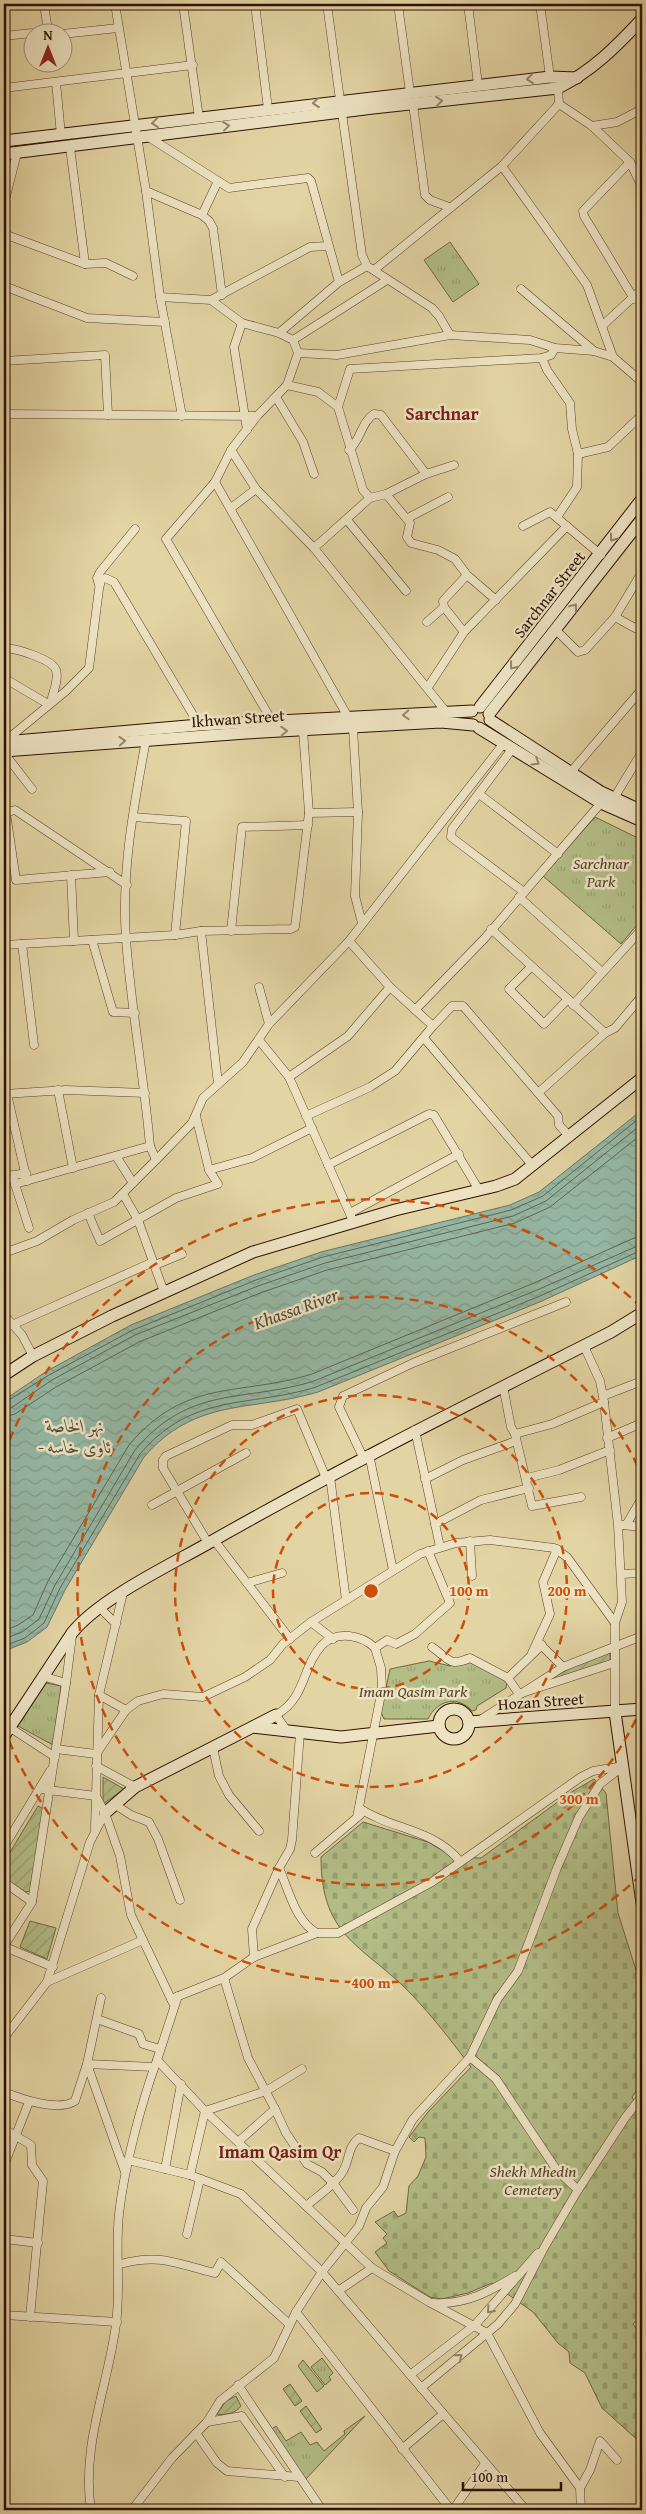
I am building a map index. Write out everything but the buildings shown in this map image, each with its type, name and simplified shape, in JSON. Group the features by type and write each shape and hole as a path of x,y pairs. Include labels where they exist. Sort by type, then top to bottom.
{"street":[{"path":"44,4 48,22"},
{"path":"115,4 134,125 142,137 229,188 308,178 311,181 339,282"},
{"path":"183,4 199,118"},
{"path":"255,4 268,109"},
{"path":"327,4 340,100"},
{"path":"398,4 425,195 430,200 449,207"},
{"path":"468,4 478,85"},
{"path":"540,4 550,77"},
{"path":"4,154 342,113 372,103 411,98 558,88 578,78 609,55 642,19"},
{"path":"72,33 118,28"},
{"path":"4,36 22,34"},
{"path":"4,88 193,65"},
{"path":"411,98 478,85 550,77 578,78"},
{"path":"56,82 61,135"},
{"path":"374,270 449,207 502,166 559,104 558,88"},
{"path":"4,142 340,100 372,103"},
{"path":"559,104 592,126 630,162 642,187"},
{"path":"592,126 617,122 642,109"},
{"path":"342,113 362,255 367,266 432,308 450,335"},
{"path":"142,137 146,191 160,297 182,416"},
{"path":"70,147 85,264"},
{"path":"4,204 17,153"},
{"path":"630,162 583,212 634,299"},
{"path":"502,166 587,285 613,356"},
{"path":"202,215 218,181"},
{"path":"146,191 202,215 209,221 213,228 222,295"},
{"path":"4,234 85,264 106,263 133,276"},
{"path":"160,297 211,300 310,247 328,246"},
{"path":"278,333 339,282 367,266"},
{"path":"293,340 387,280"},
{"path":"4,286 87,318 165,322"},
{"path":"521,289 594,351"},
{"path":"602,326 634,299 642,289"},
{"path":"211,300 242,323 278,333 293,340 298,353 287,385 257,416 231,450 215,482 166,539 272,722"},
{"path":"242,323 234,347 247,430"},
{"path":"298,353 337,355 450,335 530,340 555,348 594,351 613,356 642,382"},
{"path":"370,498 363,490 349,450 338,407 350,369 542,358 552,355 555,348"},
{"path":"4,361 105,356 108,415"},
{"path":"542,358 547,370 570,403 572,429 578,454 576,487 557,517"},
{"path":"287,385 318,392 338,407"},
{"path":"276,397 303,442 314,474"},
{"path":"4,414 257,416"},
{"path":"349,450 358,441 366,420 377,414 381,415 403,441 426,474"},
{"path":"578,454 608,447 642,415"},
{"path":"231,450 256,489 314,548 389,643 428,687 447,713"},
{"path":"314,548 370,498 386,494 426,474 454,465"},
{"path":"215,482 350,722 358,812 355,896 362,923"},
{"path":"231,508 256,489"},
{"path":"386,494 408,518 410,522 407,537 411,543 446,554 455,559 467,575 496,600"},
{"path":"408,518 448,496"},
{"name":"Sarchnar Street","path":"476,726 487,725 483,713 601,555 640,507"},
{"path":"523,526 550,512 601,555"},
{"name":"Sarchnar Street","path":"498,693 556,630 642,519"},
{"path":"347,520 406,591"},
{"path":"428,687 464,632 567,526"},
{"path":"100,584 97,578 100,572 135,528"},
{"path":"556,630 578,652 585,650 615,617 642,572"},
{"path":"464,632 444,607 443,601 467,575"},
{"path":"4,742 89,668 100,584 105,578 114,582 199,726"},
{"path":"427,622 444,607"},
{"path":"615,617 635,628 642,624"},
{"path":"4,648 14,648 51,663 56,671 56,678 50,703"},
{"path":"4,678 50,703"},
{"path":"570,772 642,689"},
{"name":"Ikhwan Street","path":"4,742 199,726 303,730 350,722 447,713 483,713"},
{"path":"642,811 614,798 570,772 483,713 470,717 476,726 601,803 642,821"},
{"name":"Ikhwan Street","path":"4,752 146,740 246,728 272,722 449,722 476,726"},
{"path":"4,945 175,935 201,931 295,927 309,813 303,730"},
{"path":"146,740 133,817 126,885 126,938 150,1146 156,1160"},
{"path":"509,745 478,794 452,829 451,837 521,895 602,972"},
{"path":"4,1253 37,1241 114,1202 178,1140 196,1116 203,1098 243,1062 269,1024 349,941 509,745"},
{"path":"4,752 32,789"},
{"path":"614,798 642,752"},
{"path":"478,794 558,854"},
{"path":"415,1010 492,929 601,803"},
{"path":"110,872 16,880 5,813 15,810 110,872 126,885"},
{"path":"309,813 358,812"},
{"path":"133,817 186,821 175,935"},
{"path":"231,931 242,827 308,825"},
{"path":"71,875 74,941"},
{"path":"492,929 604,1033"},
{"path":"532,967 509,989 544,1024 602,972 642,929"},
{"path":"201,931 218,1084"},
{"path":"92,940 112,1012 135,1013"},
{"path":"349,941 390,987 433,1026"},
{"path":"22,944 34,1045"},
{"path":"259,987 269,1024"},
{"path":"289,1077 348,1036 390,987"},
{"path":"538,1093 604,1033 615,1028 642,996"},
{"path":"306,1116 370,1087 396,1071 452,1006 463,1006 558,1116 559,1125 570,1136"},
{"path":"424,1038 533,1166"},
{"path":"259,1040 289,1077 352,1218"},
{"path":"4,1375 33,1356 164,1292 253,1252 352,1218 479,1190 515,1179 642,1078"},
{"path":"26,1177 5,1094 58,1090 145,1093"},
{"path":"58,1090 73,1168"},
{"path":"328,1165 429,1114 438,1119 479,1190"},
{"path":"88,1214 100,1241 176,1198 218,1184 209,1170 196,1116"},
{"path":"209,1170 252,1158 312,1128"},
{"path":"4,1177 12,1175 26,1177 73,1168 150,1146"},
{"path":"352,1218 459,1154"},
{"path":"116,1156 133,1183"},
{"path":"12,1175 29,1228"},
{"path":"15,1184 26,1177"},
{"path":"123,1194 138,1220 164,1292"},
{"path":"12,1325 154,1264 182,1254"},
{"path":"393,1570 366,1456 340,1407 343,1396 412,1363 566,1302"},
{"path":"96,1754 56,1753 7,1732 42,1676 82,1620 123,1593 211,1542 366,1456 584,1346 642,1313"},
{"path":"4,1315 22,1335 33,1356"},
{"path":"584,1346 600,1381 607,1438 622,1525 622,1605 615,1623 615,1712 622,1767 637,1838 642,1903"},
{"path":"425,1479 516,1437 552,1424 642,1380"},
{"path":"503,1386 511,1427 516,1437 527,1478 532,1506 580,1497"},
{"path":"290,1639 247,1583 211,1542 175,1491 162,1464 166,1456 232,1425 252,1425 297,1409 328,1477 346,1600"},
{"path":"607,1438 642,1424"},
{"path":"415,1430 440,1547"},
{"path":"527,1478 559,1470 610,1450"},
{"path":"152,1505 246,1453"},
{"path":"435,1524 481,1500 529,1488"},
{"path":"622,1525 642,1498"},
{"path":"622,1525 642,1527"},
{"path":"96,1754 126,1710 138,1701 152,1695 168,1694 195,1698 206,1696 259,1668 311,1622 393,1570 428,1551 440,1547 470,1541 490,1540 557,1549 567,1557 615,1623"},
{"path":"470,1541 472,1576"},
{"path":"508,1678 540,1644 550,1614 544,1579 557,1549"},
{"path":"375,1648 387,1640 396,1644 415,1634 450,1603 428,1551"},
{"path":"247,1583 282,1573"},
{"path":"621,1574 642,1573"},
{"path":"95,1830 99,1695 123,1593"},
{"path":"100,1608 116,1624"},
{"path":"311,1622 333,1639"},
{"path":"53,1967 4,1946 32,1902 56,1753 72,1633"},
{"path":"4,2038 47,1982 95,1830 105,1813 135,1787 276,1715 296,1698 320,1649 333,1639 355,1636 375,1648 380,1659 382,1682 360,1812 315,1853"},
{"path":"474,1722 463,1712 451,1709 442,1714 439,1726 445,1736 456,1739 465,1734 474,1722 563,1667 642,1636"},
{"path":"540,1644 563,1667"},
{"path":"432,1647 453,1663 470,1658 508,1678 519,1694"},
{"path":"519,1694 614,1663"},
{"path":"42,1676 66,1683"},
{"path":"99,1695 126,1710"},
{"name":"Hozan Street","path":"474,1722 642,1709"},
{"path":"276,1715 287,1731"},
{"path":"252,1728 341,1737 439,1726"},
{"path":"254,1957 251,1938 252,1929 279,1868 290,1850 300,1733"},
{"path":"213,1748 219,1776 229,1795 259,1831"},
{"path":"96,1766 135,1787"},
{"path":"4,1847 53,1767"},
{"path":"174,2000 224,1978 254,1957 317,1933 338,1933 432,1882 585,1775 596,1770 622,1767"},
{"path":"132,2510 172,2458 207,2422 220,2401 274,2358 296,2312 322,2272 359,2226 366,2208 383,2187 395,2151 421,2109 470,2057 497,2000 518,1971 579,1817 600,1784 622,1767"},
{"path":"40,1789 96,1796"},
{"path":"91,2510 89,2467 92,2441 117,2322 120,2264 119,2215 128,2160 174,2000 131,1915 120,1856 105,1813 96,1796"},
{"path":"114,1804 131,1815 149,1822 158,1839 180,1900"},
{"path":"360,1812 435,1839 450,1849 460,1861"},
{"path":"279,1868 308,1929 317,1933"},
{"path":"4,1882 32,1902"},
{"path":"47,1982 143,1940"},
{"path":"224,1978 248,2058 266,2090 286,2133 307,2164 322,2172 333,2183 353,2210"},
{"path":"4,2092 30,2102 63,2105 72,2103 77,2097 87,2064 101,1998"},
{"path":"96,2019 139,2034 143,2044 160,2049"},
{"path":"470,2057 496,2079 556,2169 578,2190"},
{"path":"87,2064 155,2063 181,2084 205,2111 239,2141 344,2244 372,2268 429,2302 487,2333 540,2433 580,2488 582,2510"},
{"path":"87,2064 126,2174"},
{"path":"205,2111 266,2090 302,2069"},
{"path":"165,2169 181,2084"},
{"path":"421,2388 487,2333 504,2317 520,2297 545,2246 578,2190 642,2096"},
{"path":"4,2166 30,2102"},
{"path":"239,2141 275,2108"},
{"path":"190,2175 205,2111"},
{"path":"4,2129 31,2145 32,2165 43,2181 30,2317"},
{"path":"306,2206 333,2183 348,2161 351,2144 359,2138 395,2151"},
{"path":"128,2160 190,2175 241,2194 322,2272 484,2465 526,2510"},
{"path":"187,2234 200,2179"},
{"path":"4,2239 38,2243"},
{"path":"410,2375 475,2325 545,2246"},
{"path":"120,2264 141,2258 175,2261 215,2274 221,2262 289,2324"},
{"path":"338,2291 372,2268"},
{"path":"429,2302 449,2304 468,2300 489,2291 520,2273"},
{"path":"296,2312 402,2449 452,2510 484,2465"},
{"path":"4,2315 117,2322"},
{"path":"238,2385 322,2510"},
{"path":"402,2449 442,2415"},
{"path":"207,2422 242,2416 284,2476"},
{"path":"196,2433 217,2463 227,2471 299,2477"},
{"path":"580,2488 590,2470 600,2441 617,2460"}],"green space":[{"path":"450,242 479,284 453,302 424,260"},
{"name":"Sarchnar Park","path":"595,817 642,840 642,919 621,944 543,876"},
{"path":"610,1652 610,1661 539,1685 570,1668"},
{"name":"Imam Qasim Park","path":"466,1655 492,1667 507,1682 506,1688 477,1706 476,1710 472,1711 454,1701 437,1707 428,1719 384,1719 381,1712 390,1669 429,1661 450,1666"},
{"path":"46,1683 61,1686 53,1745 18,1726"},
{"path":"103,1777 124,1789 103,1804"},
{"name":"Shekh Mhedin Cemetery","path":"594,1779 606,1793 618,1913 642,1989 642,2083 632,2097 642,2116 642,2316 633,2324 642,2337 642,2444 602,2408 585,2373 570,2363 569,2352 558,2343 533,2312 492,2283 468,2293 442,2299 430,2297 389,2271 375,2252 387,2243 383,2238 387,2234 375,2222 394,2211 398,2217 406,2213 409,2186 418,2176 426,2157 425,2138 419,2137 414,2142 409,2137 428,2112 471,2067 413,1996 349,1938 337,1924 329,1907 323,1885 321,1857 363,1822 428,1842 453,1857 481,1858 570,1793"},
{"path":"38,1806 44,1809 31,1891 25,1892 4,1880 4,1862"},
{"path":"30,1921 56,1928 47,1959 20,1947"},
{"path":"322,2358 333,2373 329,2377 331,2380 325,2385 311,2367"},
{"path":"303,2360 324,2386 317,2392 298,2366"},
{"path":"290,2384 302,2401 295,2406 283,2389"},
{"path":"236,2396 241,2406 239,2408 223,2415 217,2414 226,2401"},
{"path":"306,2406 322,2429 316,2433 300,2411"},
{"path":"365,2416 305,2480 272,2429 276,2426 286,2441 301,2432 310,2445 317,2442 324,2451 345,2434 344,2431"}],"water":[{"name":"نهر الخاصة - ئاوی خاسە","path":"642,1110 642,1255 542,1301 318,1392 204,1415 184,1424 164,1438 144,1457 65,1590 47,1627 27,1642 4,1651 4,1400 47,1371 131,1325 254,1275 321,1252 510,1205 539,1192"}],"district":[{"name":"Sarchnar","path":"442,414"},
{"name":"Imam Qasim Qr","path":"280,2152"}],"water label":[{"name":"Khassa River","path":"296,1309"}]}
